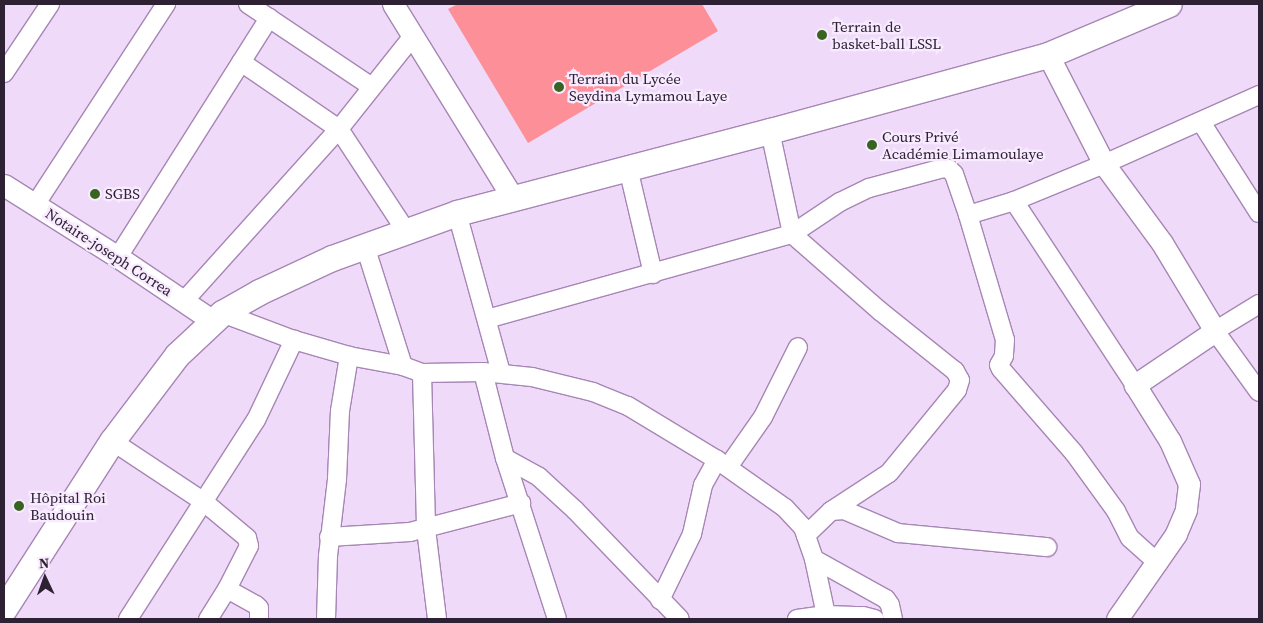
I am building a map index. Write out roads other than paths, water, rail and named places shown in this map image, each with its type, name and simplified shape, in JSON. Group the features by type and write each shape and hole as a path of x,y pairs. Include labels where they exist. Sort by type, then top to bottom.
{"main road":[{"path":"4,609 112,441 177,355 217,317 294,274 457,213 770,131 1048,55 1169,4"}],"street":[{"path":"4,72 50,4"},
{"path":"36,205 166,4"},
{"path":"248,4 372,87"},
{"path":"400,7 413,36 512,198"},
{"path":"118,257 269,18"},
{"path":"184,300 339,129 413,36"},
{"path":"1048,55 1104,164 1162,243 1215,331 1259,392"},
{"path":"241,62 339,129 406,231"},
{"path":"968,215 1014,201 1104,164 1259,95"},
{"path":"1201,122 1259,213"},
{"path":"770,131 792,234 880,311 955,371 960,380 958,390 888,473 831,511 806,535"},
{"path":"628,168 653,274"},
{"path":"487,319 792,234 833,206 869,188 943,168 954,174 1006,345 999,365 1003,372 1074,452 1116,511 1130,538 1158,563"},
{"name":"Notaire-joseph Correa","path":"4,185 184,300 217,317"},
{"path":"1014,201 1170,441 1189,484 1186,510 1176,534 1158,563 1116,619"},
{"path":"457,213 501,373"},
{"path":"365,246 403,366"},
{"path":"1135,385 1259,304"},
{"path":"217,317 348,356 403,366 422,372 501,373 549,380 593,392 628,406 654,420 722,463 796,518 806,535 814,560 826,614"},
{"path":"128,619 256,420 294,340"},
{"path":"660,600 692,534 704,485 763,417 798,347"},
{"path":"326,619 329,537 337,480 340,411 348,356"},
{"path":"422,372 426,529 437,619"},
{"path":"483,372 505,458 557,619"},
{"path":"112,441 204,502 249,541 227,589 208,619"},
{"path":"505,458 539,477 575,510 680,619"},
{"path":"329,537 410,532 521,503"},
{"path":"831,511 844,510 898,534 1047,547"},
{"path":"814,560 886,599 890,605 893,619"},
{"path":"227,589 256,605 259,608 259,619"},
{"path":"798,619 826,614 863,616 875,619"}],"place":[{"name":"Terrain de basket-ball LSSL","path":"822,35"},
{"name":"Terrain du Lycée Seydina Lymamou Laye","path":"559,87"},
{"name":"Cours Privé Académie Limamoulaye","path":"872,145"},
{"name":"SGBS","path":"95,194"},
{"name":"Hôpital Roi Baudouin","path":"19,506"}]}
